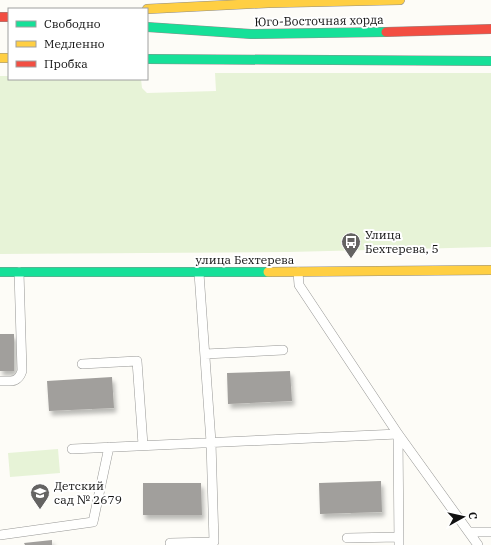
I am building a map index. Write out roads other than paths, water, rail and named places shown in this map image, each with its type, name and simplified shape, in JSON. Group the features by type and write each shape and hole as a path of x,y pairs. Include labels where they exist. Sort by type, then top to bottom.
{"street":[{"name":"Юго-Восточная хорда","path":"148,10 268,3 400,0"},
{"name":"Юго-Восточная хорда","path":"148,27 251,34 491,29"},
{"path":"148,59 491,61"},
{"name":"улица Бехтерева","path":"0,272 199,273 491,270"}],"lane":[{"path":"0,381 15,381 20,377 22,371 19,271"},
{"path":"298,272 299,285 398,434 478,545"},
{"path":"170,542 214,542 211,442 199,273"},
{"path":"204,354 283,350"},
{"path":"82,364 137,361 143,445"},
{"path":"72,449 398,434"},
{"path":"347,538 399,541 398,434"},
{"path":"0,535 93,522 109,447"},
{"path":"469,532 491,532"}],"place":[{"name":"Улица Бехтерева, 5","path":"351,259"},
{"name":"Детский сад № 2679","path":"40,510"}]}
